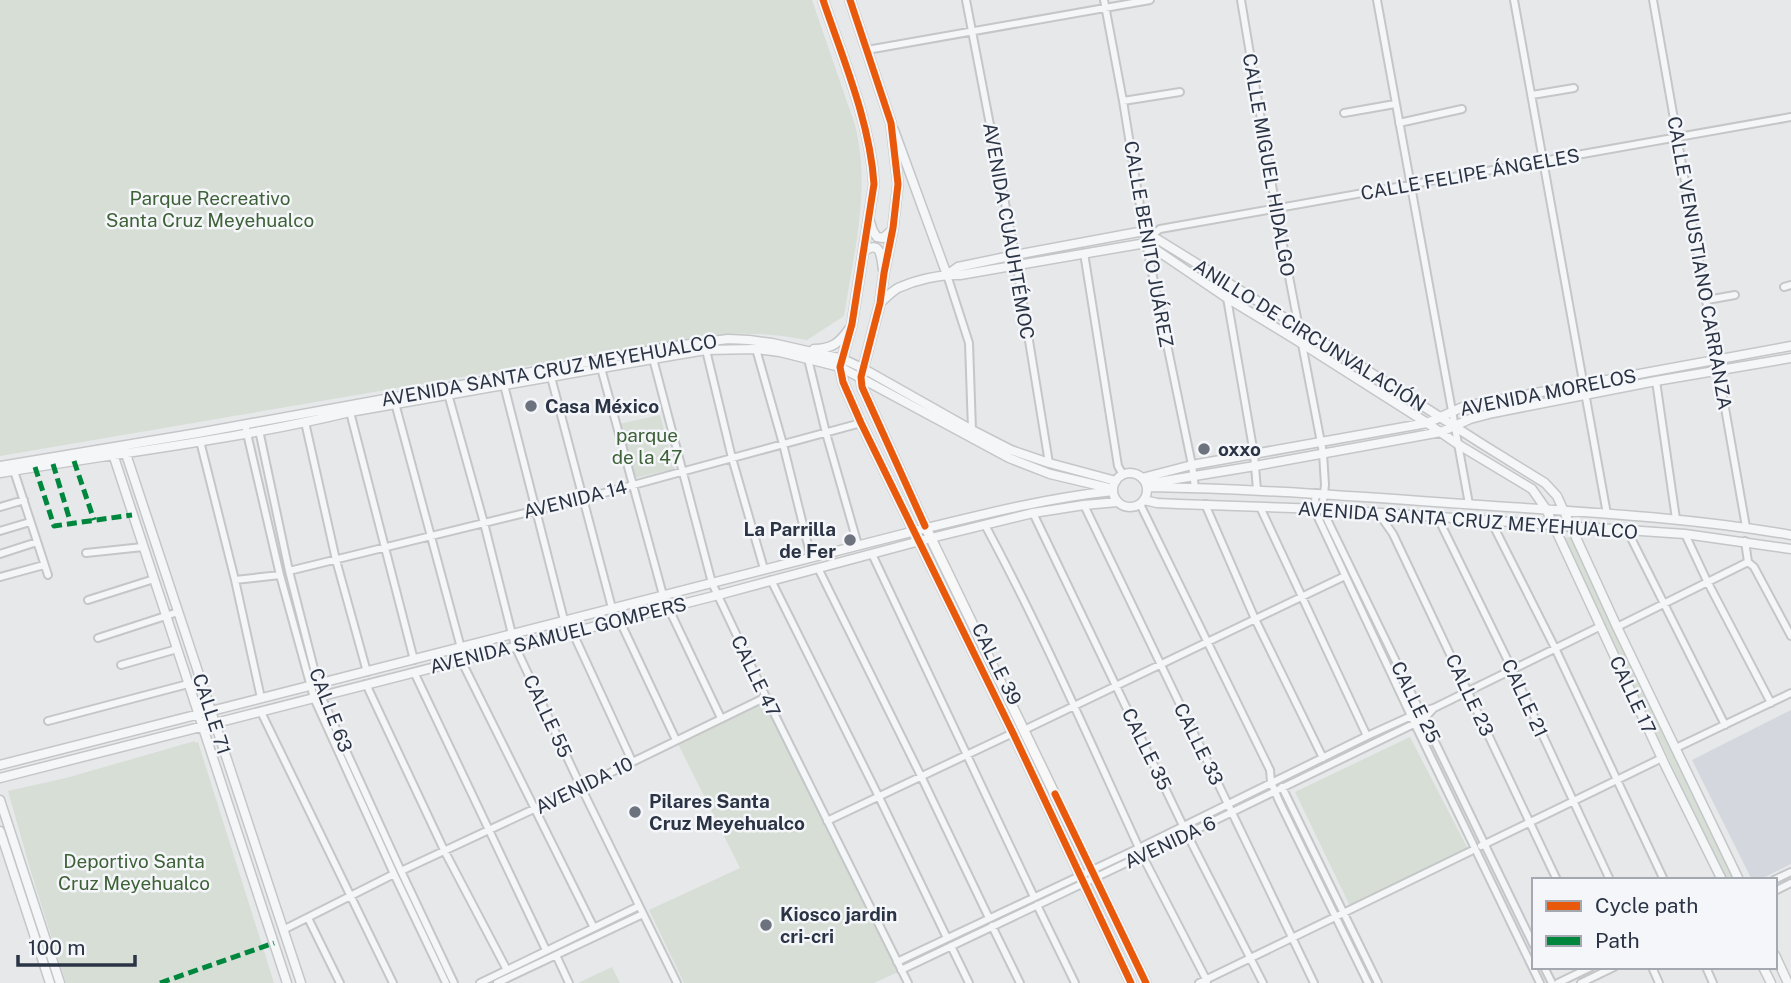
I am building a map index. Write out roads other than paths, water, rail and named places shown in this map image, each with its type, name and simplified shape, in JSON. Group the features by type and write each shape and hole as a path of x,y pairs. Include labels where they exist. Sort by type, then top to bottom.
{"main road":[{"path":"823,0 868,134 873,162 874,184 869,219 852,324 842,363"},
{"path":"850,0 891,123 898,184 880,303 863,373"},
{"name":"CALLE 39","path":"842,363 843,382 861,423 1013,733 1131,983"},
{"name":"CALLE 39","path":"863,373 862,387 865,397 1146,983"}],"street":[{"name":"AVENIDA CUAUHTÉMOC","path":"966,0 1017,264 1049,463"},
{"name":"CALLE BENITO JUÁREZ","path":"1104,0 1195,488"},
{"path":"867,50 1150,0"},
{"name":"CALLE MIGUEL HIDALGO","path":"1241,0 1276,209 1323,453"},
{"path":"1377,0 1469,504"},
{"path":"1514,0 1607,514"},
{"name":"CALLE VENUSTIANO CARRANZA","path":"1653,0 1746,527"},
{"path":"1532,95 1574,88"},
{"path":"1123,101 1180,92"},
{"path":"1344,113 1395,104"},
{"path":"1399,123 1462,109"},
{"name":"CALLE FELIPE ÁNGELES","path":"947,275 1084,253 1147,237 1160,229 1791,117"},
{"path":"891,123 969,343 972,430"},
{"path":"869,219 875,235 880,239 887,236 893,228"},
{"name":"CALLE FELIPE ÁNGELES","path":"947,275 958,267 1015,254 1147,237"},
{"name":"ANILLO DE CIRCUNVALACIÓN","path":"1147,237 1227,298 1532,489 1546,509"},
{"name":"ANILLO DE CIRCUNVALACIÓN","path":"1147,237 1298,326 1545,482 1564,510"},
{"path":"863,252 872,247 879,250 884,273"},
{"path":"1084,253 1118,466 1116,484 1118,502 1133,507 1142,502 1147,492 1145,483 1137,474 1130,473 1116,484"},
{"path":"880,303 900,287 947,275"},
{"path":"1707,300 1735,295"},
{"path":"1227,298 1254,454 1257,491"},
{"path":"798,349 830,348 840,342 852,324"},
{"name":"AVENIDA SANTA CRUZ MEYEHUALCO","path":"258,426 305,422 601,368 704,341 728,339 772,343 842,363 1011,450 1116,484"},
{"name":"AVENIDA MORELOS","path":"1145,483 1192,465 1427,423 1465,406 1791,346"},
{"path":"756,349 811,557"},
{"name":"AVENIDA SANTA CRUZ MEYEHUALCO","path":"0,466 112,451 258,426 601,361 706,350 756,349 842,363"},
{"path":"706,350 764,569"},
{"name":"CALLE 47","path":"652,355 712,583 908,983"},
{"name":"AVENIDA MORELOS","path":"1145,483 1441,432 1493,412 1791,358"},
{"path":"808,359 858,545"},
{"path":"601,368 663,595"},
{"name":"AVENIDA SANTA CRUZ MEYEHUALCO","path":"863,373 1009,458 1050,474 1116,484"},
{"path":"551,377 612,608"},
{"path":"1656,382 1676,519"},
{"path":"504,385 564,620"},
{"name":"CALLE 55","path":"448,394 515,646 677,983"},
{"path":"395,404 461,648"},
{"path":"350,412 414,660"},
{"path":"305,422 336,560 367,672"},
{"name":"AVENIDA 14","path":"289,571 582,499 861,423"},
{"name":"CALLE 63","path":"258,426 317,697 446,983"},
{"name":"AVENIDA SANTA CRUZ MEYEHUALCO","path":"124,449 200,441 245,428"},
{"name":"CALLE 63","path":"245,428 280,575 314,685"},
{"path":"200,441 261,698"},
{"name":"CALLE 71","path":"124,449 301,983"},
{"name":"AVENIDA SANTA CRUZ MEYEHUALCO","path":"0,473 112,451"},
{"name":"CALLE 71","path":"112,451 287,983"},
{"path":"1318,509 1320,494 1325,485 1323,453"},
{"path":"14,471 48,575"},
{"name":"AVENIDA SANTA CRUZ MEYEHUALCO","path":"1145,483 1676,519 1791,535"},
{"name":"AVENIDA SAMUEL GOMPERS","path":"0,765 858,545 1116,484"},
{"path":"0,507 24,500"},
{"name":"AVENIDA SAMUEL GOMPERS","path":"0,778 931,538 1033,513 1118,502"},
{"path":"1142,502 1270,770 1283,788 1378,983"},
{"name":"AVENIDA SANTA CRUZ MEYEHUALCO","path":"1142,502 1318,509 1553,524 1685,534 1791,549"},
{"name":"CALLE 33","path":"1084,505 1314,983"},
{"path":"1205,505 1255,619 1323,758"},
{"path":"1260,507 1367,736"},
{"name":"CALLE 25","path":"1318,509 1345,576 1410,716 1532,967"},
{"name":"CALLE 25","path":"1318,509 1532,942"},
{"name":"CALLE 17","path":"1546,509 1721,878"},
{"name":"CALLE 17","path":"1564,510 1617,627 1738,878"},
{"path":"132,515 146,513"},
{"name":"CALLE 35","path":"1033,513 1187,834 1263,983"},
{"name":"CALLE 23","path":"1379,514 1393,534 1556,878"},
{"name":"CALLE 21","path":"1438,517 1609,878"},
{"path":"1491,521 1555,648 1663,878"},
{"path":"0,531 30,522"},
{"path":"985,525 1204,982 1662,758"},
{"path":"1627,530 1725,725"},
{"path":"1685,534 1771,703"},
{"path":"1745,541 1748,562 1754,567 1791,636"},
{"path":"0,554 37,542"},
{"path":"86,553 143,547"},
{"path":"872,554 1034,897"},
{"path":"1617,627 1748,562"},
{"path":"0,577 44,565"},
{"path":"818,568 989,918"},
{"path":"235,580 280,575"},
{"path":"1024,730 1345,576"},
{"path":"88,600 153,579"},
{"path":"771,580 947,938"},
{"path":"668,607 721,718"},
{"path":"98,638 178,612"},
{"path":"619,619 676,740"},
{"name":"AVENIDA 6","path":"901,970 1037,905 1093,873 1140,851 1187,834 1283,788 1414,723 1434,708 1601,626"},
{"path":"572,631 632,761"},
{"path":"121,665 177,649"},
{"path":"461,660 594,928"},
{"path":"414,672 546,950"},
{"path":"48,721 188,684"},
{"path":"366,684 444,850 511,976"},
{"path":"1676,748 1791,693"},
{"name":"AVENIDA 10","path":"283,930 766,696"},
{"path":"261,712 393,983"},
{"name":"AVENIDA 6","path":"1140,851 1184,825 1275,780 1410,716 1422,715"},
{"path":"827,821 1013,733"},
{"path":"1275,780 1275,791 1368,983"},
{"path":"0,800 60,983"},
{"path":"0,831 50,983"},
{"name":"CALLE 63","path":"397,873 454,983"},
{"name":"AVENIDA 6","path":"897,962 1034,897 1081,879"},
{"path":"1037,905 1075,983"},
{"path":"480,983 511,976 546,950 639,906"},
{"path":"497,983 643,914"},
{"path":"308,918 340,983"},
{"path":"992,926 1020,983"},
{"path":"951,946 969,983"},
{"path":"556,955 569,983"},
{"path":"1777,959 1788,983"},
{"path":"1558,983 1587,969"},
{"path":"1581,983 1610,969"},
{"path":"1602,973 1605,980"}],"place":[{"name":"Casa México","path":"531,406"},
{"name":"oxxo","path":"1204,449"},
{"name":"La Parrilla de Fer","path":"850,540"},
{"name":"Pilares Santa Cruz Meyehualco","path":"635,812"},
{"name":"Kiosco jardin cri-cri","path":"766,925"}],"park label":[{"name":"Parque Recreativo Santa Cruz Meyehualco","path":"210,209"},
{"name":"parque de la 47","path":"647,446"},
{"name":"Deportivo Santa Cruz Meyehualco","path":"134,872"}]}
